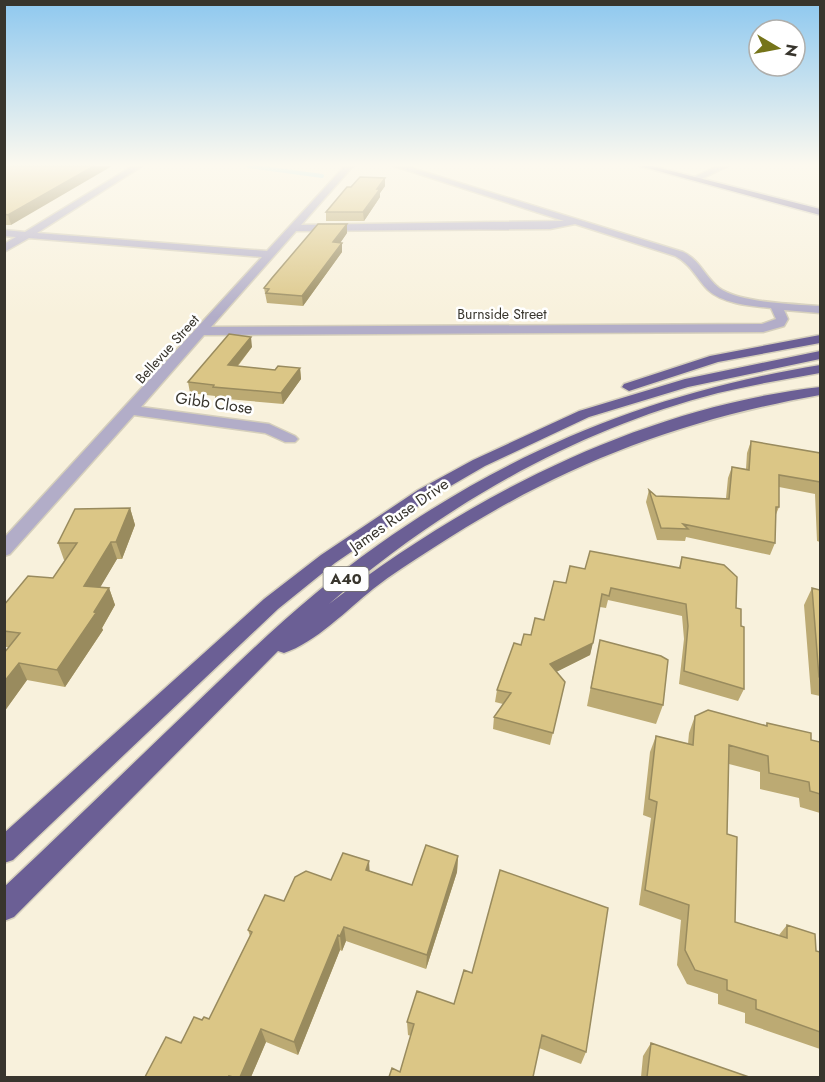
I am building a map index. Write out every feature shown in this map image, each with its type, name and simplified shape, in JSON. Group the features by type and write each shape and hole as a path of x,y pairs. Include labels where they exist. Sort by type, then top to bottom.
{"highway":[{"path":"424,494 472,459 518,432 573,407 715,359 820,339"},
{"name":"James Ruse Drive","path":"4,851 272,604 328,559 424,494 479,463 584,414 685,383 820,355"},
{"name":"James Ruse Drive","path":"4,907 241,673 358,569 412,529 466,494 564,442 659,407 770,378 820,369"},
{"path":"241,673 326,617 377,576 533,483 588,456 687,420 737,406 820,392"}],"street":[{"path":"4,249 57,216"},
{"name":"Bellevue Street","path":"6,546 132,410 302,216"},
{"path":"557,216 688,258 714,290 723,294 820,310"},
{"path":"291,228 550,226 567,225 574,222"},
{"path":"4,233 269,254"},
{"name":"Burnside Street","path":"202,331 763,328 780,323 782,319 775,304"},
{"name":"Gibb Close","path":"132,410 269,429 290,439"}],"building":[{"path":"318,224 347,224 333,242 342,243 302,296 266,293 269,289 264,288"},
{"path":"229,334 251,337 228,365 275,370 278,366 300,368 281,393 213,387 214,385 188,382"},
{"path":"751,441 820,453 820,482 779,475 779,507 776,507 775,543 683,524 688,529 661,528 649,490 656,496 729,499 732,467 749,470"},
{"path":"130,508 116,542 111,542 84,586 109,588 94,612 96,613 57,670 19,663 4,682 4,653 20,633 4,631 4,605 28,576 53,578 77,543 58,543 75,509"},
{"path":"590,551 680,568 682,557 724,565 737,577 736,608 741,609 741,626 744,627 744,689 684,671 688,626 686,604 611,588 609,596 602,594 593,643 550,664 565,682 553,733 494,717 511,693 497,690 514,643 521,645 524,634 531,635 535,618 544,620 554,581 566,583 570,566 585,569"},
{"path":"812,588 820,590 820,678 819,677"},
{"path":"600,640 661,656 668,660 663,705 591,688"},
{"path":"708,710 767,726 767,723 811,733 811,740 820,742 820,794 810,791 809,782 769,773 768,756 729,745 727,834 737,837 735,922 787,938 787,925 815,934 816,951 820,952 820,1032 756,1009 756,1000 727,990 727,980 695,970 685,950 689,905 645,890 657,802 649,799 656,736 693,745 695,716"},
{"path":"426,845 458,856 427,955 344,927 340,936 338,935 294,1042 261,1029 240,1077 145,1077 166,1037 181,1043 194,1017 202,1020 204,1017 209,1019 252,932 248,930 265,895 284,901 295,877 306,871 331,880 343,853 369,861 366,870 412,885"},
{"path":"500,870 608,908 586,1052 542,1035 533,1077 389,1077 392,1068 400,1072 414,1024 407,1022 417,991 454,1004 464,970 472,973"},
{"path":"651,1043 749,1077 647,1077"}]}
